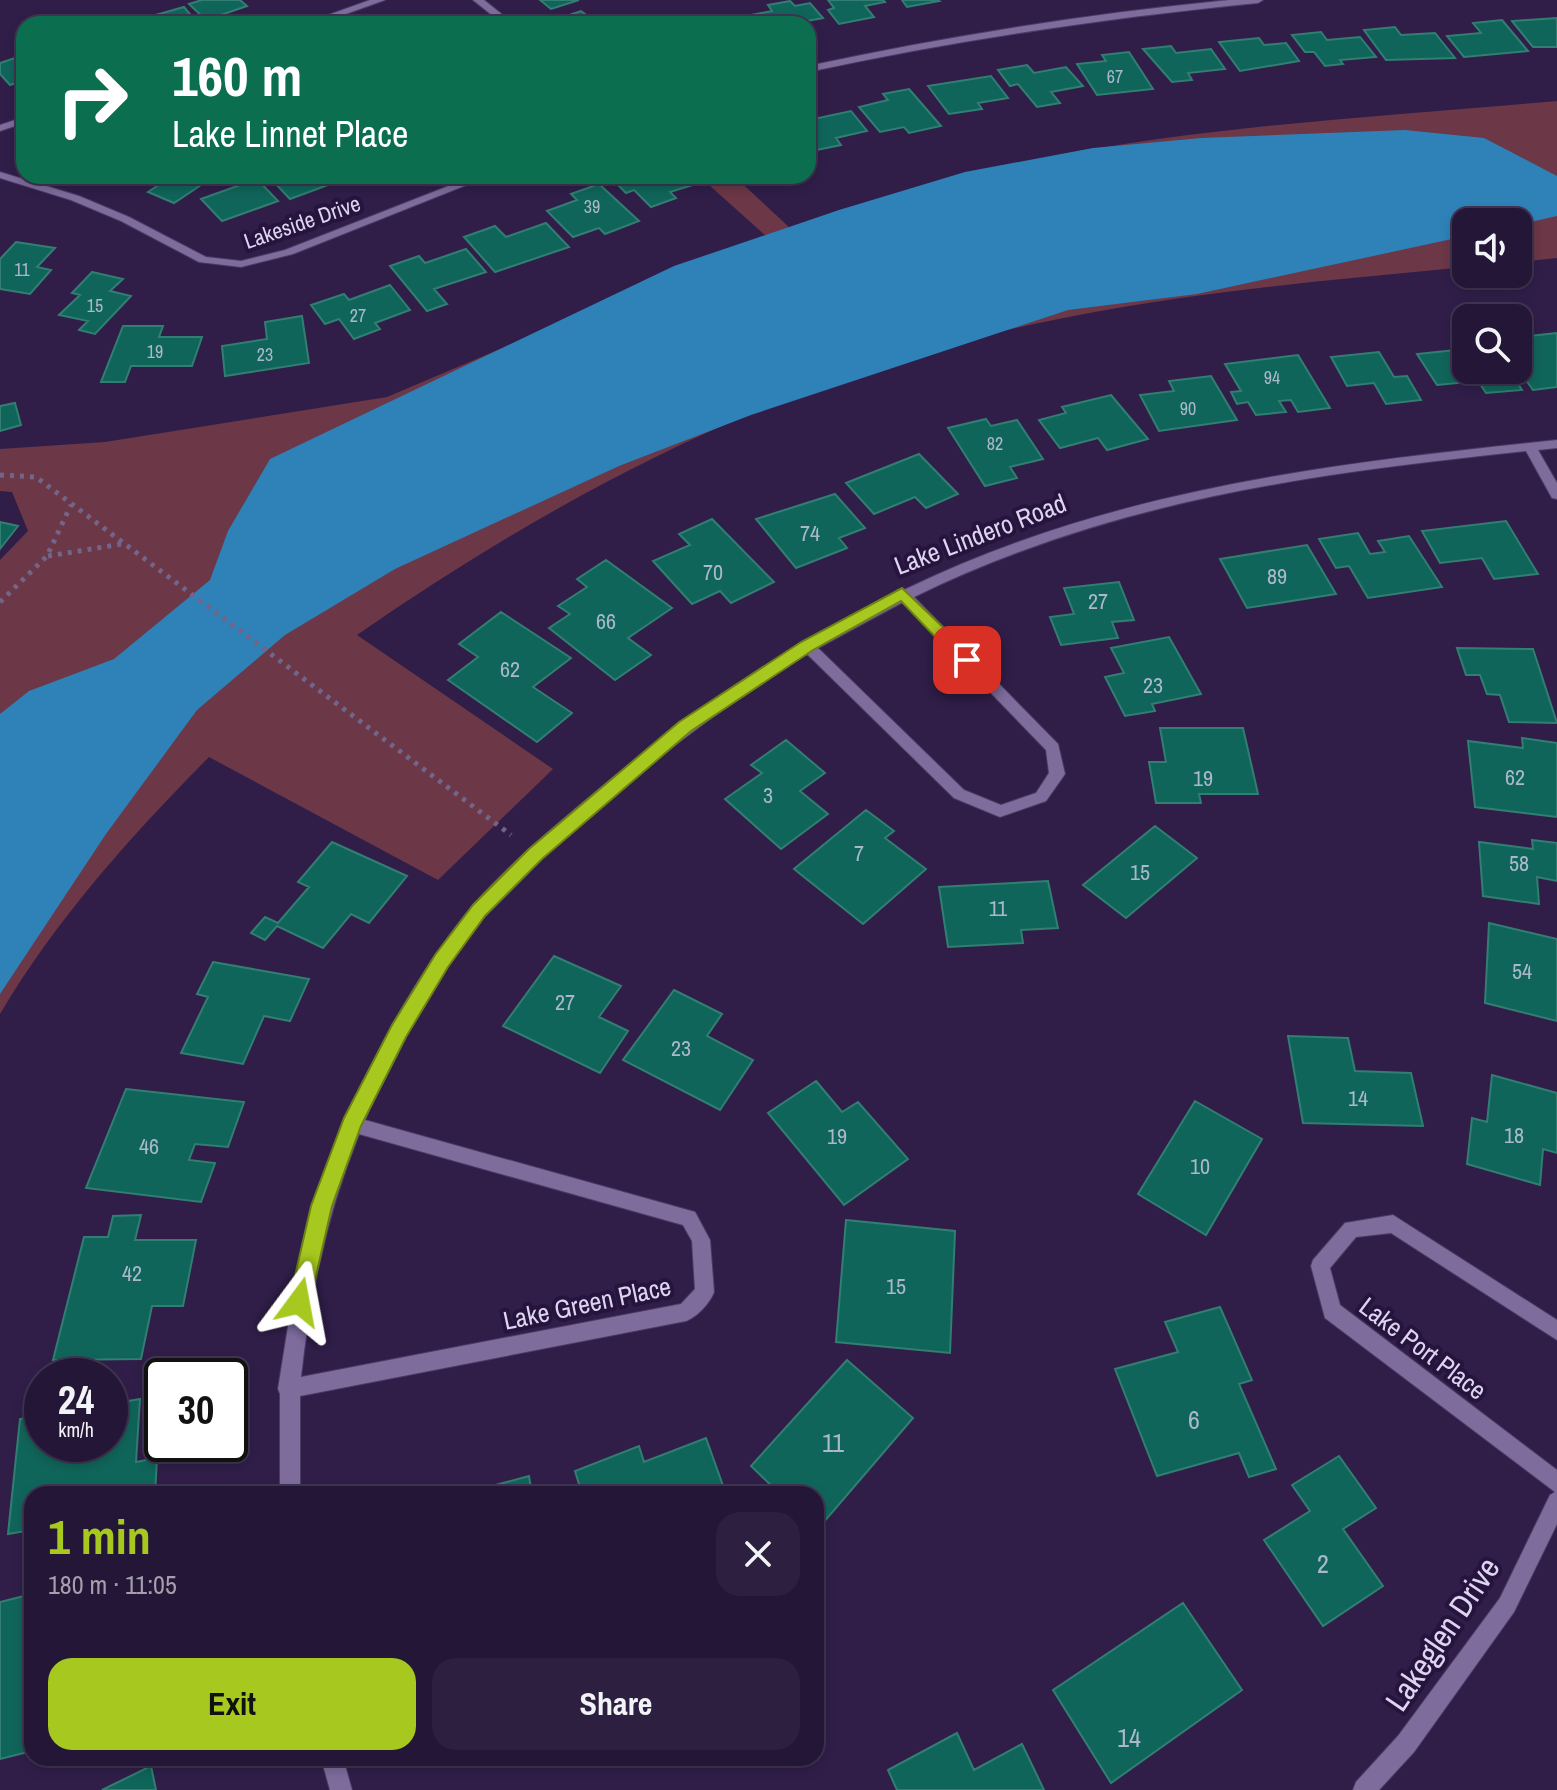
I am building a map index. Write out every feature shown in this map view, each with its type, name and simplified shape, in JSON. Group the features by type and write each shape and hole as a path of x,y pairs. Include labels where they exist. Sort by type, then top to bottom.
{"street":[{"path":"332,16 380,0"},
{"path":"478,0 499,16"},
{"path":"816,67 922,43 1023,26 1258,0"},
{"name":"Lakeside Drive","path":"26,184 113,214 203,260 241,264 289,252 463,184"},
{"name":"Lake Lindero Road","path":"290,1486 288,1389 299,1302 321,1206 351,1124 399,1031 441,961 479,910 536,854 685,727 807,646 902,593 1075,527 1164,501 1355,466 1557,444"},
{"path":"1530,447 1557,495"},
{"path":"807,646 959,794 1000,811 1041,797 1057,774 1053,748 902,593"},
{"name":"Lake Green Place","path":"288,1389 686,1312 705,1292 701,1240 689,1218 351,1124"},
{"name":"Lake Port Place","path":"1557,1331 1393,1224 1351,1229 1320,1266 1332,1311 1557,1483"},
{"name":"Lakeglen Drive","path":"1364,1790 1406,1744 1507,1605 1557,1502"},
{"path":"334,1766 341,1790"}],"path":[{"path":"0,475 36,477 536,854"},
{"path":"0,602 47,556 71,505"},
{"path":"47,556 122,544"}],"shaded area":[{"path":"1557,101 1557,258 1532,261 1532,208 1452,208 1452,268 1249,289 1141,304 1034,324 941,347 851,375 764,408 680,445 516,533 357,635 553,769 438,880 209,757 97,879 46,944 0,1014 0,560 28,531 12,492 0,491 0,449 105,442 387,397 766,236 708,184 743,184 790,228 984,172 1049,157 1175,137"}],"water":[{"path":"1405,130 1484,138 1557,176 1557,216 1532,222 1532,208 1452,208 1452,239 1197,294 1068,310 751,415 619,466 395,569 285,635 197,710 106,834 0,994 0,714 29,691 114,659 210,580 228,531 270,459 674,266 839,210 965,172 1093,148 1201,138"}],"building":[{"path":"202,0 240,0 247,6 218,16 202,16 189,4"},
{"path":"540,0 579,0 551,9"},
{"path":"828,0 885,2 865,6 874,17 839,24 828,10 834,8"},
{"path":"902,0 937,0 939,1 907,7"},
{"path":"790,1 795,6 810,3 823,18 751,15 772,11 768,5"},
{"path":"184,7 191,16 152,16"},
{"path":"581,11 588,16 566,16"},
{"path":"1557,18 1557,47 1533,47 1512,21"},
{"path":"1502,20 1528,51 1464,57 1447,36 1481,33 1473,23"},
{"path":"1395,27 1401,35 1435,33 1455,58 1386,60 1364,30"},
{"path":"1321,32 1327,40 1360,37 1376,57 1340,60 1343,64 1325,66 1314,52 1305,52 1292,35"},
{"path":"1259,38 1264,45 1286,43 1299,61 1240,71 1219,42"},
{"path":"1171,46 1176,53 1211,49 1225,69 1188,73 1192,80 1172,82 1143,49"},
{"path":"1129,52 1153,89 1097,95 1077,64 1106,61 1102,55"},
{"path":"16,58 16,83 10,85 0,74 0,63"},
{"path":"1027,65 1034,73 1066,67 1083,86 1051,92 1060,103 1037,107 1018,84 1010,86 998,70"},
{"path":"991,76 1008,98 978,103 982,109 949,114 928,86"},
{"path":"909,89 941,126 909,133 904,127 880,132 859,107 888,100 883,94"},
{"path":"851,111 867,131 836,138 841,145 817,150 816,119"},
{"path":"160,184 201,185 174,203 148,192"},
{"path":"243,184 262,184 278,201 222,221 201,199"},
{"path":"276,184 330,184 290,199"},
{"path":"599,184 639,221 605,234 599,228 573,237 547,211 577,200 571,194"},
{"path":"617,184 696,184 670,192 676,198 651,207 634,190 626,193"},
{"path":"546,223 569,247 495,272 464,237 495,226 506,237"},
{"path":"16,242 55,248 37,267 51,270 30,294 0,289 0,259"},
{"path":"466,249 486,272 434,289 447,304 427,311 390,266 419,256 425,263"},
{"path":"92,272 123,279 110,291 131,296 95,334 79,330 88,321 59,315 80,295 72,293"},
{"path":"390,285 410,310 375,323 380,329 354,339 339,319 325,324 311,305 344,294 349,300"},
{"path":"302,316 309,363 225,376 222,346 267,339 265,322"},
{"path":"123,326 163,326 159,337 202,337 192,366 131,366 125,382 101,382"},
{"path":"1557,333 1557,387 1533,390 1529,384 1532,384 1532,336"},
{"path":"1452,350 1452,384 1437,385 1417,354"},
{"path":"1379,352 1394,377 1407,376 1421,400 1386,404 1374,383 1347,386 1331,357"},
{"path":"1298,355 1330,408 1298,412 1291,400 1279,401 1286,412 1256,415 1248,402 1237,404 1231,392 1241,391 1225,364"},
{"path":"1211,376 1237,420 1159,431 1140,395 1174,391 1169,381"},
{"path":"1480,384 1518,384 1522,390 1486,393"},
{"path":"1111,395 1148,439 1107,450 1098,438 1060,448 1039,420 1066,413 1062,407"},
{"path":"15,403 21,425 0,431 0,406"},
{"path":"986,419 991,426 1017,420 1043,459 1010,467 1017,478 985,486 948,428"},
{"path":"919,454 958,494 926,508 915,497 874,514 846,483"},
{"path":"835,494 865,528 839,538 847,548 796,568 756,519"},
{"path":"712,519 774,582 731,603 720,591 692,604 653,561 690,545 679,534"},
{"path":"1506,521 1538,574 1494,579 1482,558 1440,563 1422,531"},
{"path":"0,522 18,526 0,549"},
{"path":"1358,533 1370,554 1385,552 1378,541 1409,536 1442,587 1368,598 1349,566 1336,568 1319,539"},
{"path":"1307,545 1336,594 1247,608 1220,559"},
{"path":"606,560 672,608 628,638 651,655 615,680 549,628 570,614 558,606 587,587 577,579"},
{"path":"1119,582 1134,620 1112,622 1118,638 1061,645 1050,617 1074,614 1064,588"},
{"path":"501,612 571,658 533,687 572,713 537,742 448,680 478,657 459,644"},
{"path":"1169,637 1201,694 1152,704 1155,711 1125,716 1105,677 1124,673 1111,648"},
{"path":"1457,648 1533,649 1557,723 1509,722 1500,695 1487,694 1480,675 1466,675"},
{"path":"1160,728 1243,728 1258,794 1199,794 1201,803 1156,803 1149,762 1166,762"},
{"path":"1522,738 1557,743 1557,817 1475,807 1468,741 1523,748"},
{"path":"786,740 825,773 800,791 828,814 781,849 725,799 762,773 751,765"},
{"path":"866,810 894,831 885,838 926,869 863,924 794,869"},
{"path":"1155,826 1197,858 1126,918 1083,885"},
{"path":"1532,840 1557,843 1557,881 1537,877 1539,904 1483,896 1479,842 1533,849"},
{"path":"332,842 407,876 369,923 351,914 323,948 277,926 265,940 251,933 265,917 278,923 309,887 298,882"},
{"path":"1048,881 1058,928 1021,930 1023,943 948,947 939,887"},
{"path":"1489,923 1557,939 1557,1021 1485,1003"},
{"path":"554,956 621,986 599,1017 628,1031 600,1073 503,1026"},
{"path":"213,962 309,979 290,1021 264,1016 243,1064 181,1053 208,997 197,994"},
{"path":"674,990 722,1014 707,1036 753,1060 720,1110 623,1060"},
{"path":"1288,1036 1348,1038 1355,1071 1411,1073 1423,1126 1303,1123"},
{"path":"1492,1075 1557,1093 1557,1153 1543,1149 1540,1185 1467,1164 1472,1118 1487,1122"},
{"path":"816,1081 842,1112 858,1102 908,1159 844,1205 768,1113"},
{"path":"126,1089 244,1102 228,1147 195,1144 189,1160 215,1163 201,1202 86,1188"},
{"path":"1195,1101 1262,1139 1206,1235 1138,1194"},
{"path":"141,1215 135,1240 196,1240 183,1306 152,1306 141,1359 54,1358 84,1237 108,1237 113,1216"},
{"path":"846,1220 955,1231 950,1353 836,1342"},
{"path":"1220,1307 1252,1380 1239,1384 1276,1469 1249,1477 1239,1453 1157,1476 1115,1369 1178,1352 1165,1322"},
{"path":"847,1360 913,1418 824,1522 824,1486 772,1486 751,1466"},
{"path":"140,1399 136,1462 157,1462 155,1486 24,1486 24,1531 8,1534 20,1419 24,1418 24,1462 128,1462 128,1401"},
{"path":"706,1438 723,1486 580,1486 575,1471 639,1446 644,1462"},
{"path":"1339,1456 1376,1508 1343,1529 1383,1586 1323,1626 1264,1540 1310,1511 1292,1485"},
{"path":"529,1476 531,1486 492,1486"},
{"path":"24,1596 24,1753 0,1759 0,1602"},
{"path":"1183,1603 1242,1690 1111,1783 1053,1690"},
{"path":"957,1733 974,1770 1022,1744 1044,1790 897,1790 888,1770"},
{"path":"151,1766 156,1790 102,1790"}],"route":[{"path":"299,1302 321,1206 351,1124 399,1031 441,961 479,910 536,854 685,727 807,646 902,593 967,660"}]}
